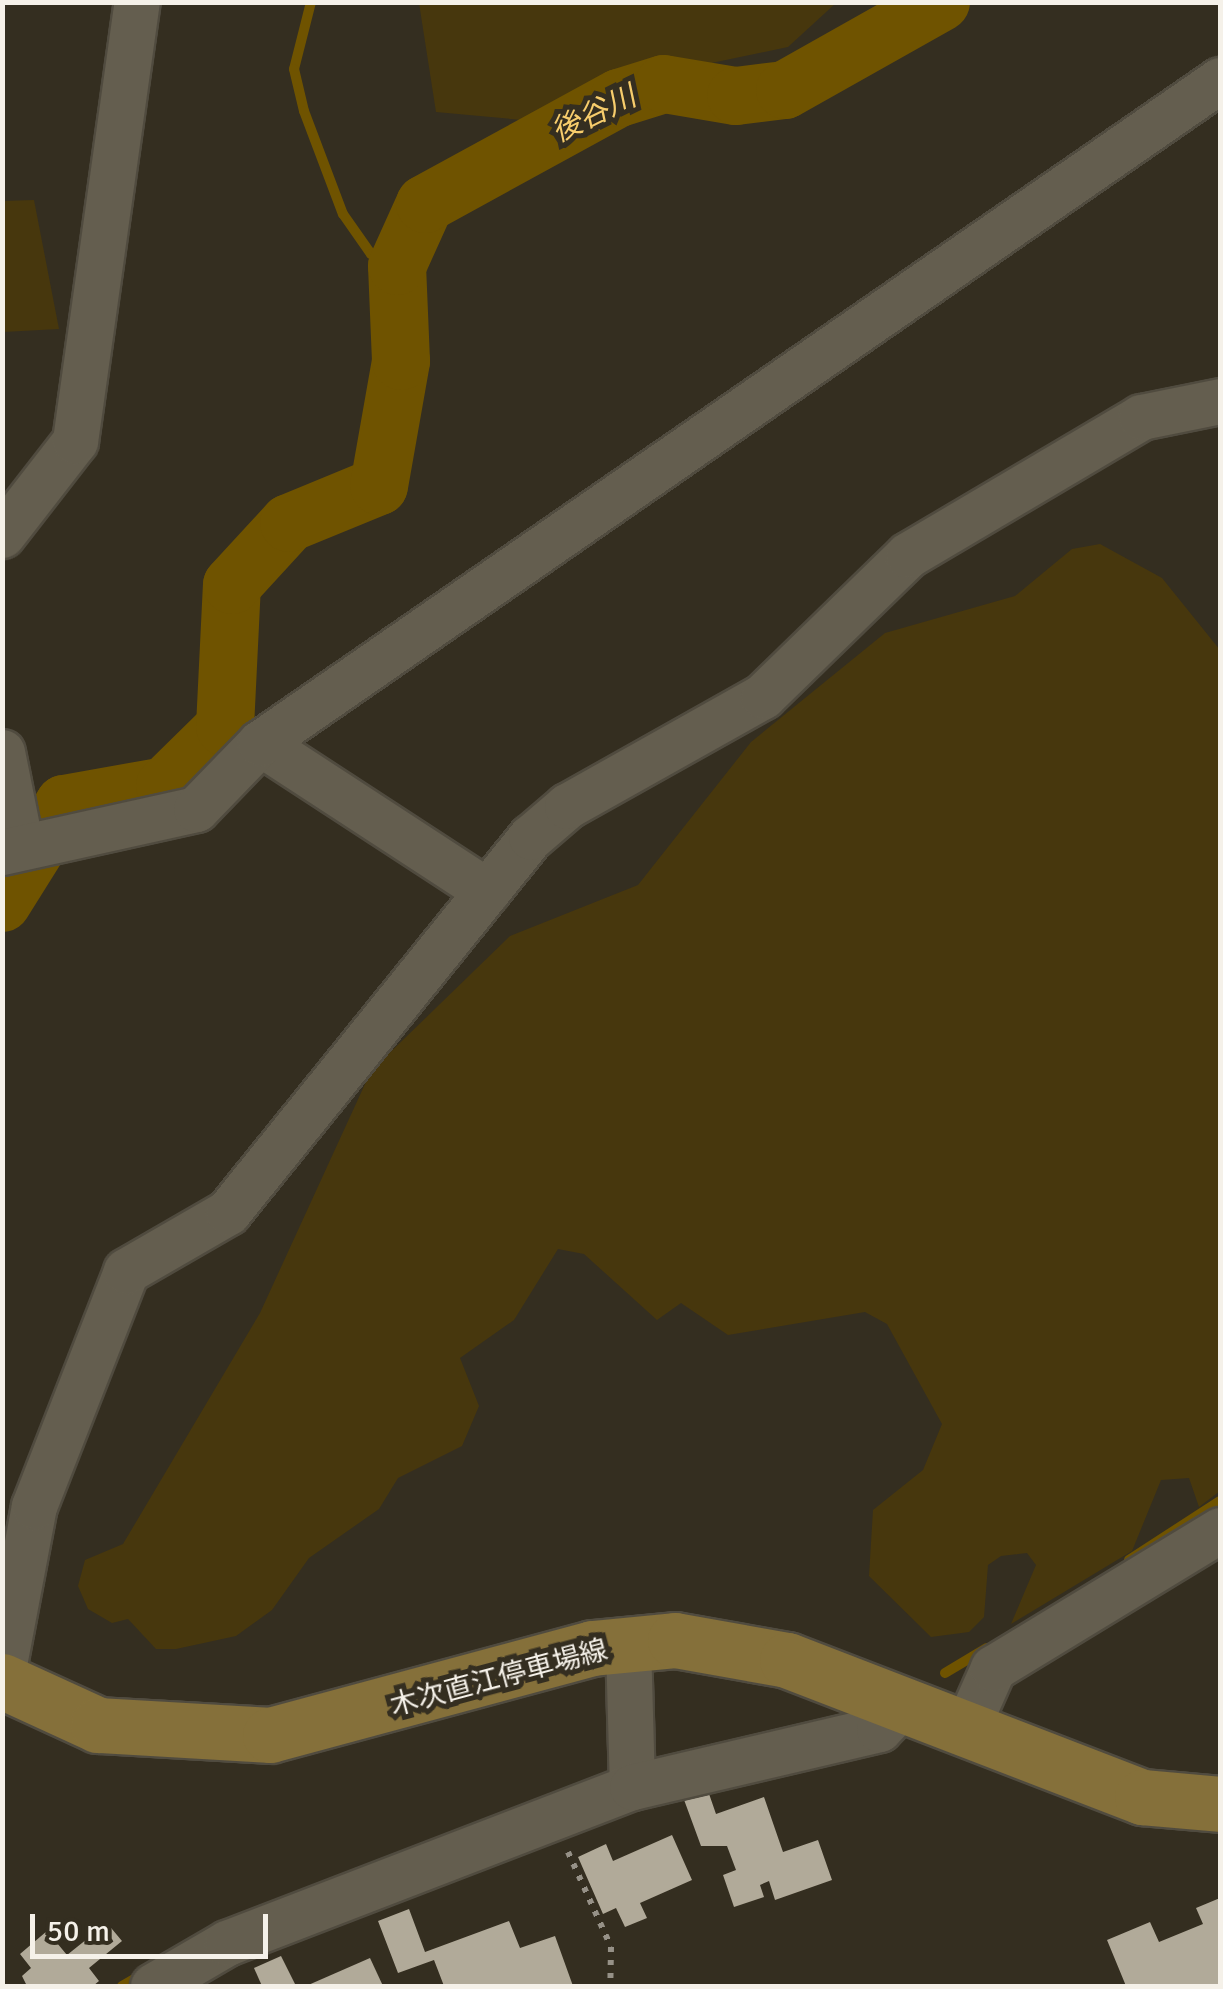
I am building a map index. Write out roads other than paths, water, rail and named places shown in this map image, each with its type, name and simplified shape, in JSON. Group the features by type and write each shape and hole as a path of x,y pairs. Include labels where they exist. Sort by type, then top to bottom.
{"main road":[{"name":"木次直江停車場線","path":"2,1678 98,1725 270,1735 628,1644 674,1640 787,1660 1142,1797 1220,1804"}],"street":[{"path":"2,535 76,441 137,2"},
{"path":"2,752 24,847 177,819 260,742 1220,80"},
{"path":"2,1678 34,1506 126,1270 228,1212 487,892 567,806 763,696 908,555 1141,418 1220,401"},
{"path":"260,742 487,892"},
{"path":"965,1731 993,1668 1220,1530"},
{"path":"628,1644 632,1787"},
{"path":"153,1986 227,1943 632,1787 879,1728 903,1704"}],"waterway":[{"path":"311,2 294,69 304,111 343,214 371,254 397,266"},
{"name":"後谷川","path":"2,903 64,804 165,786 225,727 232,585 289,523 379,486 401,361 397,266 425,204 619,98 664,84 736,96 785,90 941,2"},
{"path":"1129,1560 1220,1501"},
{"path":"945,1673 987,1648"},
{"path":"122,1986 141,1975"}]}
